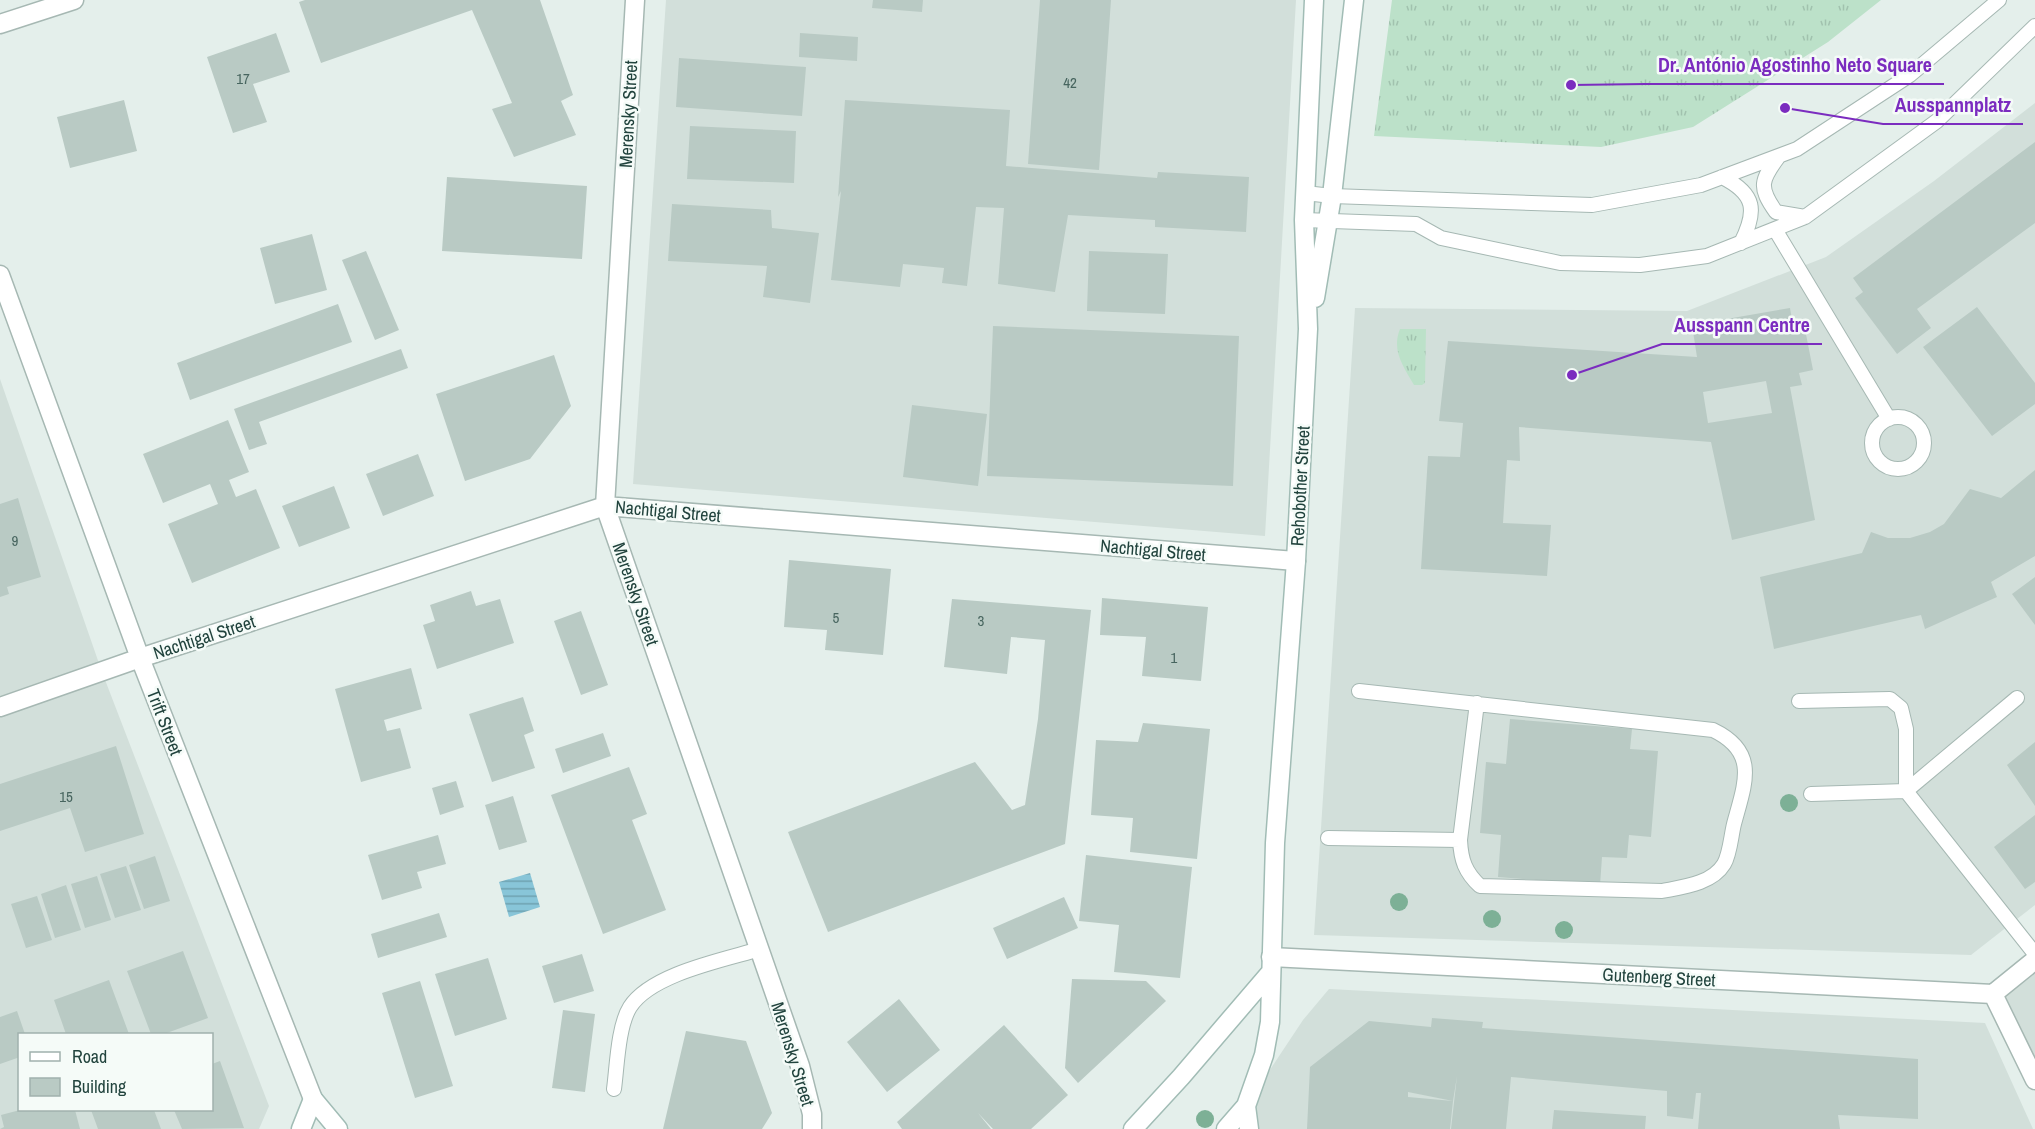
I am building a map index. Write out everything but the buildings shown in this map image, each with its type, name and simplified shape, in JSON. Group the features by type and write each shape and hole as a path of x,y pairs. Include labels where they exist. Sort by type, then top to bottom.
{"street":[{"path":"0,24 74,0"},
{"name":"Merensky Street","path":"635,0 605,506 800,1066 812,1114 812,1129"},
{"name":"Rehobother Street","path":"1246,1106 1264,1055 1270,1022 1275,843 1296,561 1308,329 1304,220 1314,0"},
{"path":"1308,329 1332,196 1354,0"},
{"name":"Trift Street","path":"0,275 140,658 313,1099 338,1129"},
{"name":"Nachtigal Street","path":"0,707 140,658 605,506 1296,561"},
{"path":"2035,960 1993,994 2035,1080"},
{"path":"1133,1129 1181,1077 1270,965"},
{"name":"Gutenberg Street","path":"1270,965 1993,994"},
{"path":"301,1129 313,1099"},
{"path":"1226,1129 1246,1106"},
{"path":"1246,1106 1249,1129"}],"lane":[{"path":"1305,193 1592,206 1701,185 1797,149 1910,75 1999,0"},
{"path":"1304,220 1416,224 1441,238 1560,263 1640,265 1707,256 1776,231 1805,217 1937,121 2035,26"},
{"path":"1779,155 1764,175 1764,195 1776,212 1805,217"},
{"path":"1722,177 1742,187 1752,207 1750,225 1741,243"},
{"path":"1776,231 1889,419"},
{"path":"1359,691 1478,703 1713,730 1729,737 1742,752 1747,776 1724,864 1710,877 1688,886 1662,891 1480,886 1469,876 1461,860 1461,840 1478,703"},
{"path":"1811,794 1906,791 2017,698"},
{"path":"1799,701 1890,699 1901,708 1906,729 1906,791 2035,954"},
{"path":"1328,838 1461,840"},
{"path":"614,1089 622,1034 629,1008 643,992 698,968 760,949"}],"shaded area":[{"path":"666,0 1296,0 1265,536 633,484"},
{"path":"2035,103 2035,905 1971,955 1314,935 1355,308 1687,311 1826,257 1934,181"},
{"path":"0,379 102,672 269,1106 259,1129 0,1129"},
{"path":"2035,971 2035,1083 1996,1003"},
{"path":"1329,989 1985,1023 2033,1129 1249,1129 1246,1106 1303,1020"}],"green space":[{"path":"1392,0 1881,0 1828,42 1693,127 1601,147 1374,136"},
{"path":"1400,329 1426,329 1425,383 1422,385 1414,385 1400,358 1397,344"}],"water":[{"path":"530,873 540,907 509,917 499,882"}],"place":[{"name":"Dr. António Agostinho Neto Square","path":"1571,85"},
{"name":"Ausspannplatz","path":"1785,108"},
{"name":"Ausspann Centre","path":"1572,375"}]}
